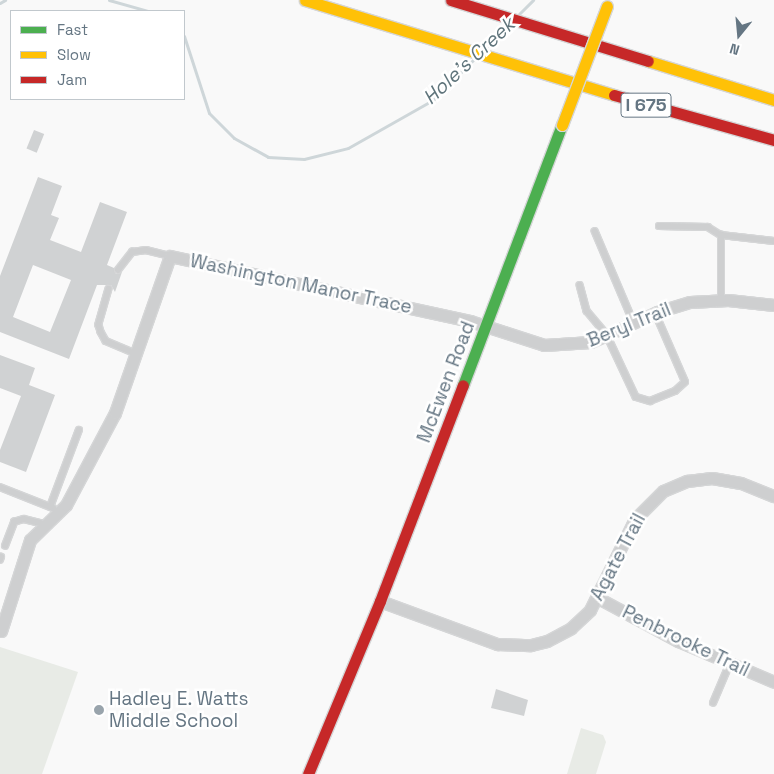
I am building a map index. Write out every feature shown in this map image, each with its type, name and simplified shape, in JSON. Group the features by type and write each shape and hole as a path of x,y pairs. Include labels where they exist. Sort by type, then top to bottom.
{"main road":[{"name":"I 675","path":"305,0 427,35 701,122 774,140"},
{"name":"I 675","path":"455,1 774,100"},
{"name":"McEwen Road","path":"308,774 380,601 609,3"}],"street":[{"name":"Washington Manor Trace","path":"0,631 2,619 30,540 55,509 115,413 170,256 486,327"},
{"name":"Beryl Trail","path":"486,327 529,341 563,346 607,335 655,313 690,302 721,300 774,305"},
{"name":"Agate Trail","path":"380,601 484,640 512,646 531,645 558,636 581,620 598,598 635,519 663,491 687,481 712,478 741,482 774,496"},
{"name":"Penbrooke Trail","path":"598,598 730,664 774,682"}],"lane":[{"path":"659,226 708,227 721,235 774,241"},
{"path":"595,232 634,323"},
{"path":"721,235 721,300"},
{"path":"118,270 132,252 146,250 170,256"},
{"path":"580,285 587,311 607,335 636,397 650,401 675,391 685,382 655,313"},
{"path":"109,289 101,332 106,341 136,354"},
{"path":"0,487 55,509 79,430"},
{"path":"4,546 14,522 24,519 44,524"},
{"path":"713,704 730,664"}],"shaded area":[{"path":"0,647 78,672 42,774 0,774"},
{"path":"581,728 603,735 606,742 596,774 567,774"}],"building":[{"path":"34,130 44,134 37,153 27,149"},
{"path":"38,177 62,186 51,215 59,218 50,240 81,252 100,202 127,212 107,265 114,268 116,274 122,272 115,292 111,285 97,285 69,359 0,332 0,276","holes":["33,265 71,280 50,332 13,317"]},
{"path":"0,355 35,368 29,385 55,395 26,472 0,462 0,450 21,396 0,388"},
{"path":"496,689 528,700 524,716 491,708"}],"waterway":[{"name":"Hole's Creek","path":"0,3 5,0"},
{"name":"Hole's Creek","path":"109,0 144,10"},
{"name":"Hole's Creek","path":"519,14 533,0"},
{"name":"Hole's Creek","path":"486,48 508,25"},
{"name":"Hole's Creek","path":"185,39 209,113 234,138 268,157 304,159 348,148 433,100 474,59"}],"traffic: fast":[{"path":"463,385 562,125"}],"traffic: slow":[{"path":"305,0 614,95"},
{"path":"562,125 607,6"},
{"path":"648,61 774,100"}],"traffic: jam":[{"path":"451,0 648,61"},
{"path":"614,95 774,140"},
{"path":"308,774 380,601 463,385"}],"place":[{"name":"Hadley E. Watts Middle School","path":"99,710"}]}
